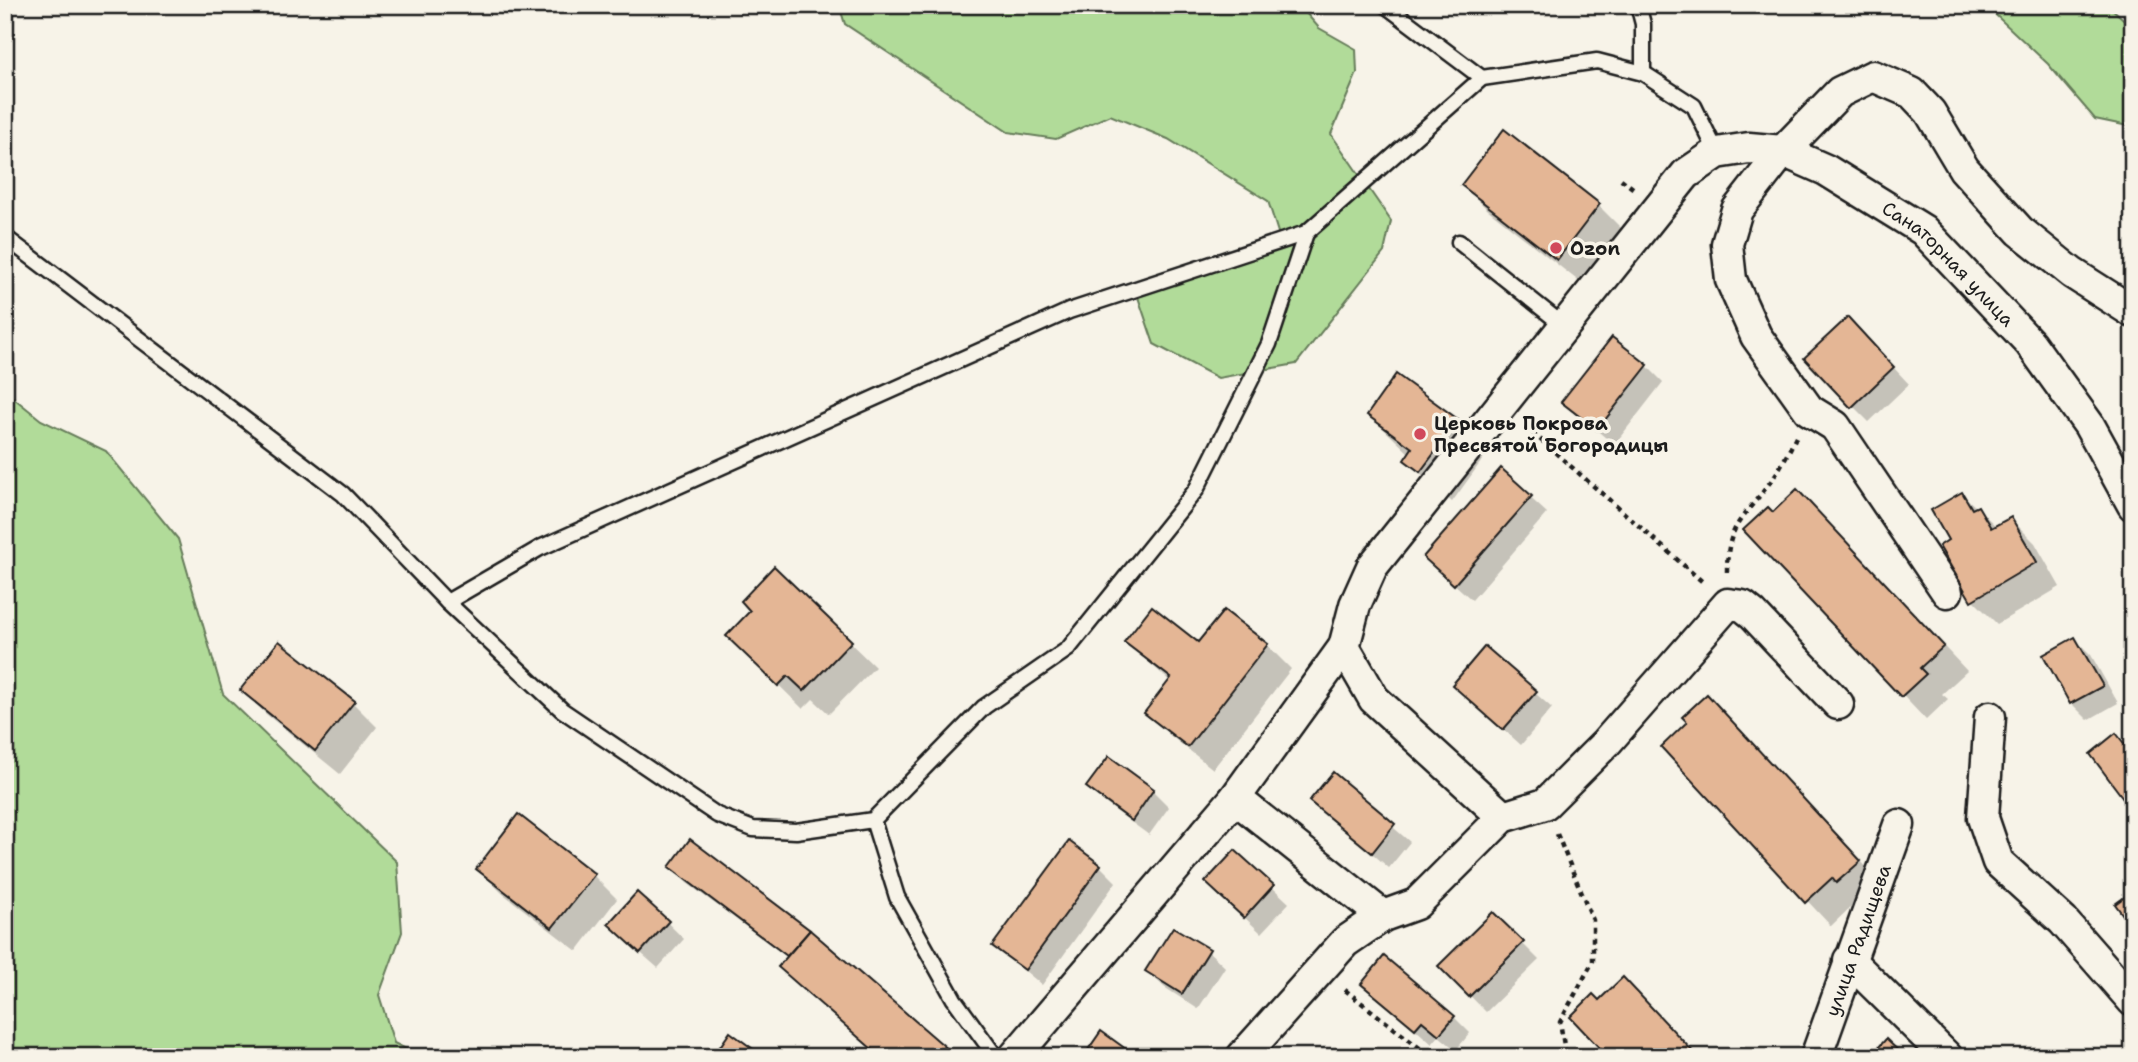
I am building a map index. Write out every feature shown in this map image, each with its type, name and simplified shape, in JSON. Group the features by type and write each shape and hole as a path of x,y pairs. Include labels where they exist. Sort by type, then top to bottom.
{"street":[{"path":"1947,592 1835,426 1809,410 1756,336 1731,280 1727,244 1737,210 1783,150 1840,92 1873,76 1912,93 1930,112 1964,170 2020,231 2072,273 2133,312"},
{"name":"Санаторная улица","path":"1344,647 1355,605 1372,567 1686,174 1717,153 1749,148 1783,150 1826,170 1923,230 2030,343 2089,425 2133,505"},
{"path":"1242,1057 1345,942 1383,916 1416,904 1503,817 1545,804 1606,743 1728,604 1743,606 1753,614 1838,704"},
{"path":"1014,1057 1235,798 1344,647 1374,699 1503,817"},
{"path":"1990,717 1983,818 1998,862 2063,921 2133,1001"},
{"path":"1235,798 1383,916"},
{"name":"улица Радищева","path":"1816,1057 1899,825"},
{"path":"1849,960 1947,1057"}],"lane":[{"path":"1385,5 1482,78"},
{"path":"1638,5 1643,24 1643,73"},
{"path":"447,602 540,548 1069,311 1306,233 1482,78 1597,61 1643,73 1693,106 1717,153"},
{"path":"5,236 110,319 343,494 447,602 562,709 717,816 753,829 796,831 873,820 984,707 1068,649 1188,500 1269,344 1306,233"},
{"path":"1459,242 1563,325"},
{"path":"873,820 897,897 954,999 996,1057"}],"path":[{"path":"1500,405 1728,604"},
{"path":"1728,604 1727,552 1737,522 1769,484 1809,410"},
{"path":"1545,804 1593,920 1593,961 1560,1022 1566,1057"},
{"path":"1320,970 1431,1057"}],"green space":[{"path":"839,5 1299,5 1319,28 1356,49 1357,73 1331,134 1391,221 1384,252 1296,364 1218,378 1154,344 1137,294 1281,242 1268,201 1168,139 1110,115 1056,139 1008,132 845,24"},
{"path":"1985,5 2108,5 2133,28 2133,127 2095,119 2048,64"},
{"path":"5,391 41,420 106,451 178,539 223,694 397,862 402,932 379,995 394,1043 422,1057 5,1057"}],"building":[{"path":"1504,129 1600,204 1557,260 1461,185"},
{"path":"1848,317 1894,367 1851,408 1804,358"},
{"path":"1612,337 1648,365 1597,430 1561,402"},
{"name":"Церковь Покрова Пресвятой Богородицы","path":"1396,374 1459,420 1420,472 1404,460 1412,448 1367,415"},
{"path":"1501,468 1532,496 1454,585 1423,557"},
{"path":"1797,489 1944,646 1920,668 1926,674 1901,697 1743,530 1768,507 1773,512"},
{"path":"1962,492 1972,509 1978,506 1991,528 2011,517 2037,562 1971,601 1939,546 1948,540 1931,510"},
{"path":"774,566 852,641 804,691 788,676 778,686 726,636 750,611 741,601"},
{"path":"1152,606 1198,642 1224,610 1268,644 1188,747 1144,713 1171,678 1124,642"},
{"path":"2075,637 2103,686 2070,704 2043,655"},
{"path":"279,641 355,701 315,751 240,690"},
{"path":"1485,646 1537,691 1503,730 1452,685"},
{"path":"1707,694 1861,861 1836,883 1832,878 1805,903 1661,747 1687,722 1682,717"},
{"path":"2116,733 2133,755 2133,791 2123,798 2090,754"},
{"path":"1109,756 1154,789 1132,821 1086,787"},
{"path":"1333,772 1395,824 1372,853 1309,801"},
{"path":"518,814 595,874 552,928 476,869"},
{"path":"690,839 810,930 787,956 669,867"},
{"path":"1069,841 1101,865 1025,970 992,946"},
{"path":"1235,850 1274,885 1244,918 1205,882"},
{"path":"2133,891 2133,929 2115,904"},
{"path":"637,892 669,921 640,953 608,924"},
{"path":"1493,912 1524,942 1469,997 1438,966"},
{"path":"1173,927 1210,949 1182,994 1145,971"},
{"path":"810,930 957,1057 881,1057 778,967"},
{"path":"1384,956 1455,1016 1439,1035 1422,1021 1415,1029 1361,984"},
{"path":"1623,977 1698,1057 1608,1057 1570,1017 1593,994 1599,1000"},
{"path":"1101,1031 1137,1057 1083,1057"},
{"path":"730,1032 764,1057 713,1057"},
{"path":"1886,1039 1905,1057 1870,1057"}],"place":[{"name":"Ozon","path":"1556,248"},
{"name":"Церковь Покрова Пресвятой Богородицы","path":"1420,434"}]}
